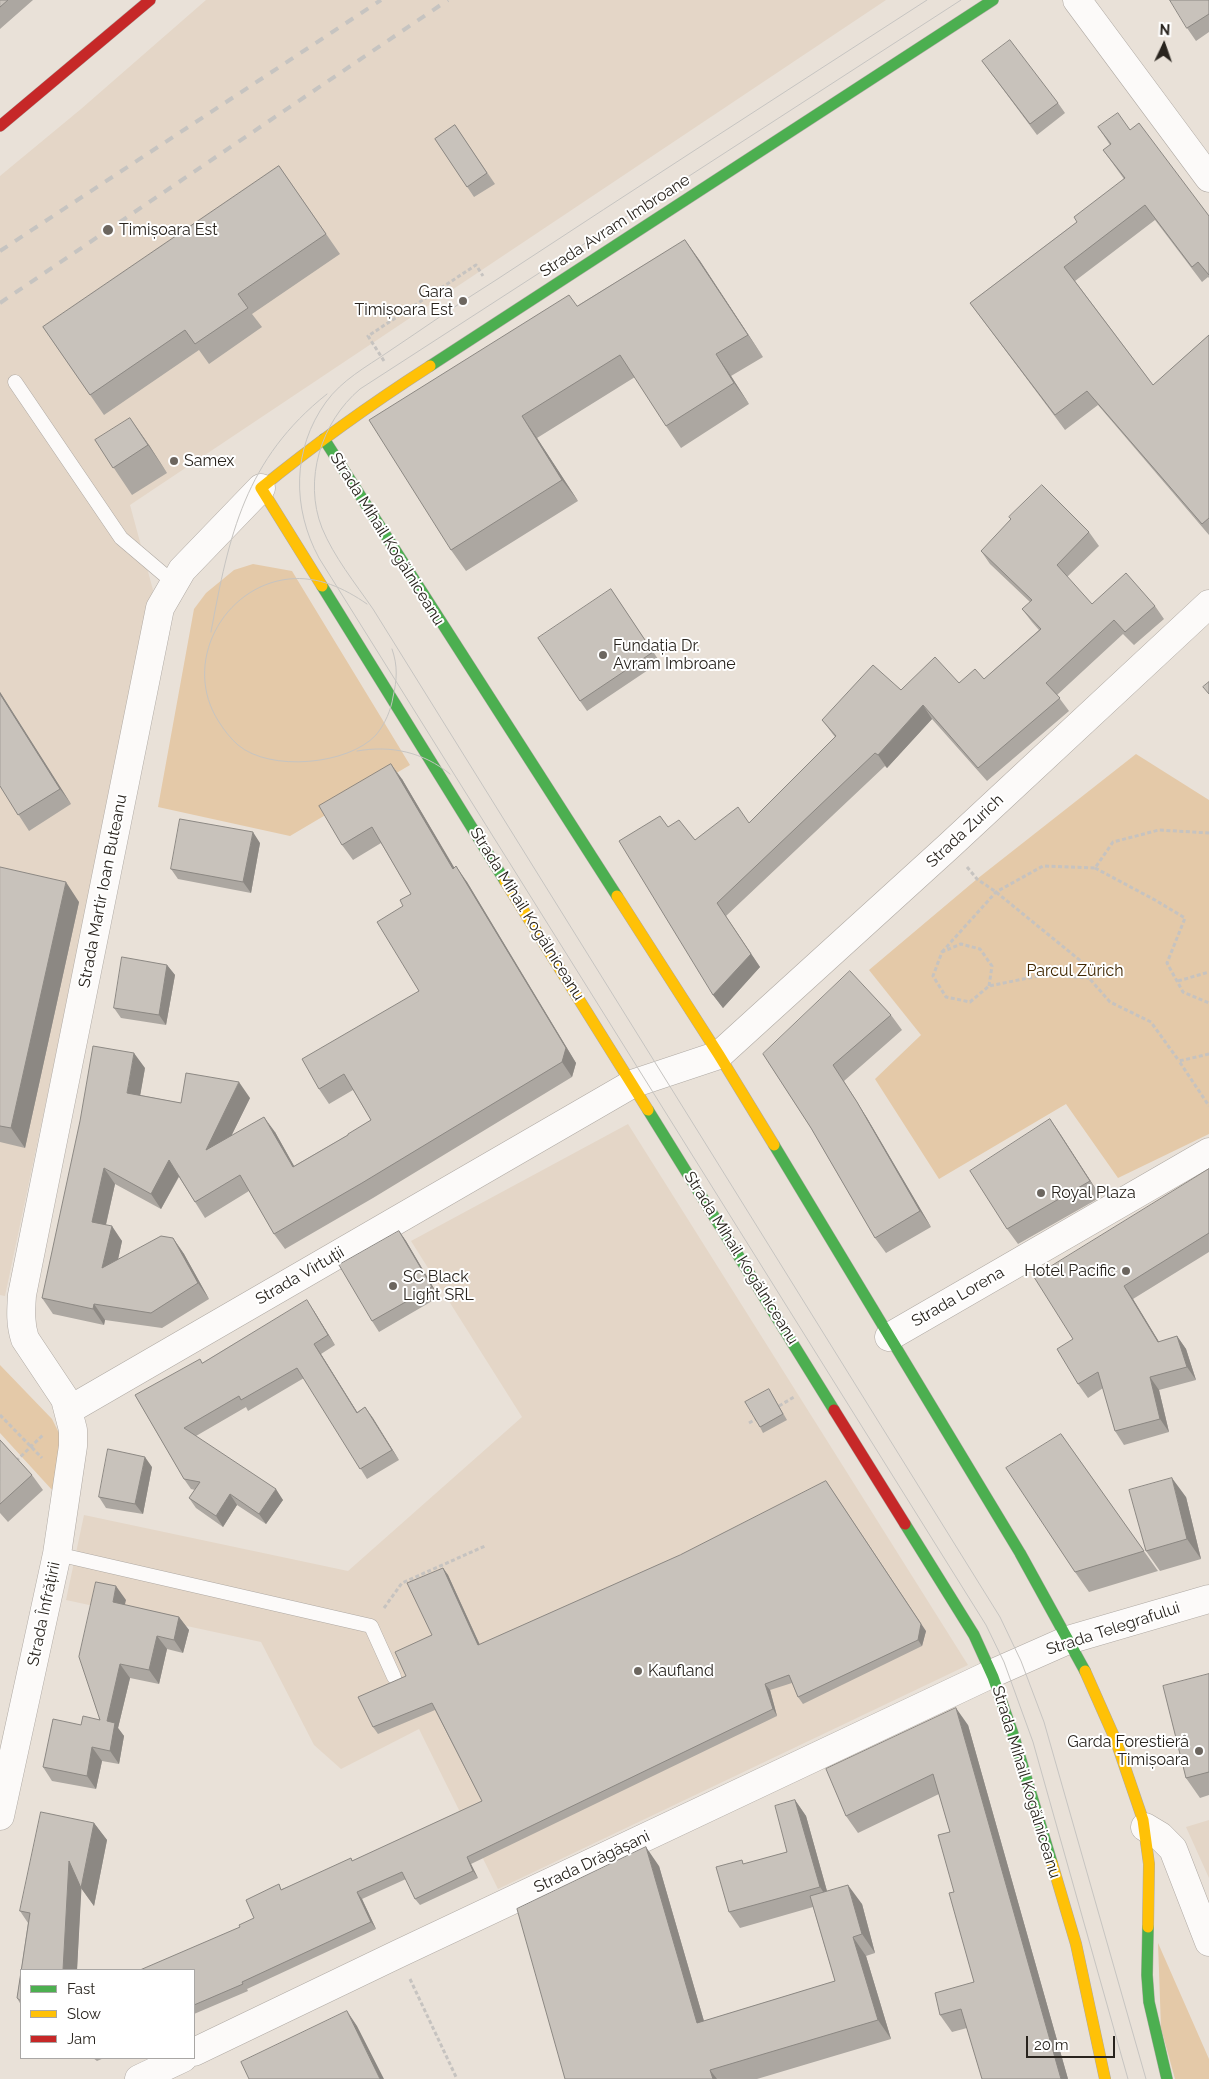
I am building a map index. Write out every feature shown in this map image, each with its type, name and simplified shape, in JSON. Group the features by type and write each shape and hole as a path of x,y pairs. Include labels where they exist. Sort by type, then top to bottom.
{"street":[{"path":"0,126 150,0"},
{"name":"Strada Avram Imbroane","path":"261,488 368,406 993,0"},
{"path":"1077,0 1209,178"},
{"name":"Strada Mihail Kogălniceanu","path":"324,439 719,1056 1020,1552 1099,1700 1119,1746 1141,1809 1145,1828 1148,1865 1148,1991 1156,2038 1167,2079"},
{"name":"Strada Martir Ioan Buteanu","path":"11,1327 20,1312 160,608 174,583 194,556 261,488"},
{"name":"Strada Mihail Kogălniceanu","path":"261,488 964,1615 991,1674 1014,1734 1076,1944 1105,2079"},
{"name":"Strada Zurich","path":"719,1056 949,846 1209,604"},
{"name":"Strada Virtuții","path":"69,1410 632,1084 719,1056"},
{"name":"Strada Lorena","path":"889,1337 1209,1152"},
{"path":"11,1327 25,1339 65,1398 69,1410"},
{"name":"Strada Înfrățirii","path":"0,1816 57,1554 73,1446 69,1410"},
{"name":"Strada Telegrafului","path":"991,1674 1068,1640 1209,1599"},
{"name":"Strada Drăgășani","path":"195,2052 991,1674"},
{"path":"1145,1828 1160,1836 1173,1849 1209,1942"},
{"path":"139,2079 181,2059"}],"lane":[{"path":"15,382 121,538 174,583"},
{"path":"57,1554 371,1626 394,1677"}],"path":[{"path":"400,385 368,336 476,265 483,276"},
{"path":"1095,868 1113,842 1159,830 1209,833"},
{"path":"949,846 977,879 996,892 1082,962 1090,978 1110,1002 1151,1022 1209,1106"},
{"path":"1090,978 1043,975 989,986 970,1002 946,997 933,976 942,952 996,892 1043,866 1095,868 1186,918 1166,962 1183,992 1209,1003"},
{"path":"942,952 961,944 980,949 992,966 989,986"},
{"path":"1178,982 1209,972"},
{"path":"1179,1061 1209,1054"},
{"path":"0,1415 68,1485"},
{"path":"749,1423 756,1419"},
{"path":"371,1626 402,1583 485,1546"},
{"path":"398,1954 457,2079"}],"shaded area":[{"path":"206,0 886,0 130,505 153,590 5,1296 0,1295 0,176 81,109"},
{"path":"628,1124 968,1665 498,1889 419,1729 341,1769 314,1745 261,1642 66,1600 84,1515 348,1571 522,1417 411,1241"},
{"path":"1209,1820 1209,1878 1186,1827"}],"green space":[{"path":"253,564 292,571 410,765 290,836 158,807 194,609 206,593 234,570"},
{"name":"Parcul Zürich","path":"1136,754 1209,800 1209,1134 1118,1178 1066,1104 939,1179 875,1079 921,1035 869,970 977,879"},
{"path":"0,1365 52,1419 61,1437 53,1491 0,1433"},
{"path":"1158,1943 1209,2059 1209,2079 1175,2079 1161,2028"}],"building":[{"path":"0,0 8,0 0,7"},
{"path":"1170,0 1209,0 1209,14 1187,28"},
{"path":"1010,40 1058,103 1030,124 982,61"},
{"path":"1118,113 1130,130 1139,123 1209,216 1209,275 1198,262 1192,267 1145,205 1064,267 1153,385 1209,335 1209,518 1202,524 1087,391 1055,415 970,303 1077,222 1074,217 1125,178 1103,150 1111,144 1098,127"},
{"path":"455,125 487,173 467,187 435,139"},
{"name":"Timișoara Est","path":"279,166 326,234 238,294 248,308 195,344 185,330 90,395 43,327"},
{"path":"685,240 748,335 716,354 734,383 666,426 620,355 522,416 562,480 451,550 369,420 569,295 577,306"},
{"path":"130,418 148,445 113,468 95,440"},
{"path":"1042,485 1089,532 1057,565 1092,604 1126,573 1155,606 1125,632 1114,620 1046,683 1060,698 978,768 923,705 878,755 875,753 717,903 751,954 713,995 619,841 660,816 668,827 679,820 695,840 738,807 749,823 836,736 822,720 873,665 901,690 935,657 959,683 975,669 984,679 1041,629 1022,609 1032,600 981,551 1011,519 1009,517"},
{"name":"Fundația Dr. Avram Imbroane","path":"611,589 653,652 580,701 538,638"},
{"path":"1209,682 1209,694 1203,687"},
{"path":"0,694 60,789 18,815 0,786"},
{"path":"391,764 453,869 456,866 566,1048 562,1062 274,1234 240,1175 195,1202 169,1160 151,1194 104,1168 92,1222 112,1226 102,1268 161,1236 173,1238 198,1283 151,1313 94,1304 93,1309 42,1298 80,1121 93,1046 134,1053 127,1093 181,1103 186,1073 239,1082 206,1150 264,1117 293,1167 371,1120 344,1074 319,1089 302,1059 419,991 377,922 403,906 400,900 411,894 372,827 342,845 319,806"},
{"path":"180,819 253,832 243,882 171,869"},
{"path":"0,867 66,882 11,1128 0,1126"},
{"path":"122,957 167,965 159,1015 114,1008"},
{"path":"850,971 891,1015 833,1065 857,1102 920,1211 875,1238 811,1128 763,1054"},
{"name":"Royal Plaza","path":"1050,1119 1090,1181 1007,1229 970,1171"},
{"path":"1209,1169 1209,1233 1124,1286 1158,1342 1177,1336 1187,1367 1150,1377 1160,1419 1115,1431 1098,1372 1078,1384 1057,1349 1073,1339 1034,1277"},
{"name":"SC Black Light SRL","path":"399,1231 432,1287 372,1321 339,1265"},
{"path":"307,1300 328,1335 314,1344 357,1413 365,1407 392,1450 360,1469 297,1368 241,1400 239,1396 184,1428 276,1489 259,1514 230,1494 216,1516 189,1498 200,1482 184,1479 135,1395 200,1359 202,1363"},
{"path":"769,1389 783,1414 760,1427 745,1402"},
{"path":"1061,1434 1144,1551 1075,1572 1006,1468"},
{"path":"0,1440 32,1475 0,1504"},
{"path":"108,1449 145,1457 135,1504 99,1497"},
{"path":"1172,1478 1187,1539 1146,1551 1129,1490"},
{"name":"Kaufland","path":"826,1481 921,1624 918,1640 798,1697 789,1675 765,1684 773,1709 467,1857 473,1871 415,1899 402,1872 357,1892 371,1922 242,1982 243,1984 195,2005 195,1969 142,1969 240,1927 239,1925 254,1918 246,1900 279,1884 281,1890 351,1858 352,1861 482,1801 432,1703 373,1727 358,1697 406,1676 395,1652 432,1635 407,1583 443,1568 478,1645 680,1555"},
{"path":"96,1582 116,1586 113,1602 179,1617 174,1640 157,1636 149,1670 120,1664 107,1721 115,1723 110,1751 92,1747 87,1776 43,1767 53,1719 81,1725 83,1716 100,1720 79,1657"},
{"path":"1209,1674 1209,1772 1186,1778 1163,1686"},
{"path":"956,1708 1061,2079 982,2079 961,2009 940,2015 935,1993 974,1982 949,1893 954,1892 938,1835 950,1832 933,1774 846,1816 826,1769"},
{"path":"795,1800 820,1887 729,1912 716,1867 742,1860 743,1864 787,1852 775,1806"},
{"path":"41,1812 94,1823 81,1888 69,1861 63,1969 21,1969 30,1913 20,1911"},
{"path":"646,1847 697,2023 835,1981 810,1896 848,1885 862,1934 853,1937 878,2020 710,2070 713,2079 565,2079 517,1909"},
{"path":"20,1978 20,2000 17,1998"},
{"path":"347,2011 380,2079 249,2079 241,2062"}],"tram line":[{"path":"927,0 469,298 347,380 326,402 315,420 307,439 302,459 300,499 310,539 319,558 986,1625 1004,1662 1033,1742 1128,2079"},
{"path":"961,0 360,389 346,402 326,435 319,453 314,491 322,528 339,560 373,609 1000,1617 1021,1661 1044,1722 1146,2079"},
{"path":"211,632 225,563 234,531 245,501 259,472 277,445 299,419 327,394"},
{"path":"367,604 340,588 310,579 289,579 265,585 245,596 228,612 215,631 207,653 205,676 208,699 219,722 238,745 252,754 269,759 288,762 308,761 347,753 363,745 376,735 387,717 396,679 396,667 392,649"},
{"path":"357,751 382,749 406,752 429,760 450,774"}],"railway":[{"path":"0,251 381,0"},
{"path":"0,303 448,0"}],"traffic: fast":[{"path":"430,366 993,0"},
{"path":"324,439 617,896"},
{"path":"322,586 505,881"},
{"path":"648,1110 834,1410"},
{"path":"774,1145 1020,1553 1085,1671"},
{"path":"905,1524 974,1635 993,1677 1013,1734 1052,1863"},
{"path":"1148,1927 1147,1975 1149,2002 1167,2079"}],"traffic: slow":[{"path":"322,586 261,488 344,425 430,366"},
{"path":"505,881 648,1110"},
{"path":"617,896 774,1145"},
{"path":"1085,1671 1116,1741 1143,1820 1149,1864 1148,1927"},
{"path":"1052,1863 1076,1944 1105,2079"}],"traffic: jam":[{"path":"0,126 150,0"},
{"path":"834,1410 905,1524"}],"place":[{"name":"Timișoara Est","path":"108,230"},
{"name":"Gara Timișoara Est","path":"463,301"},
{"name":"Samex","path":"174,461"},
{"name":"Fundația Dr. Avram Imbroane","path":"603,655"},
{"name":"Royal Plaza","path":"1041,1193"},
{"name":"Hotel Pacific","path":"1126,1271"},
{"name":"SC Black Light SRL","path":"393,1286"},
{"name":"Kaufland","path":"638,1671"},
{"name":"Garda Forestieră Timișoara","path":"1199,1751"}]}
